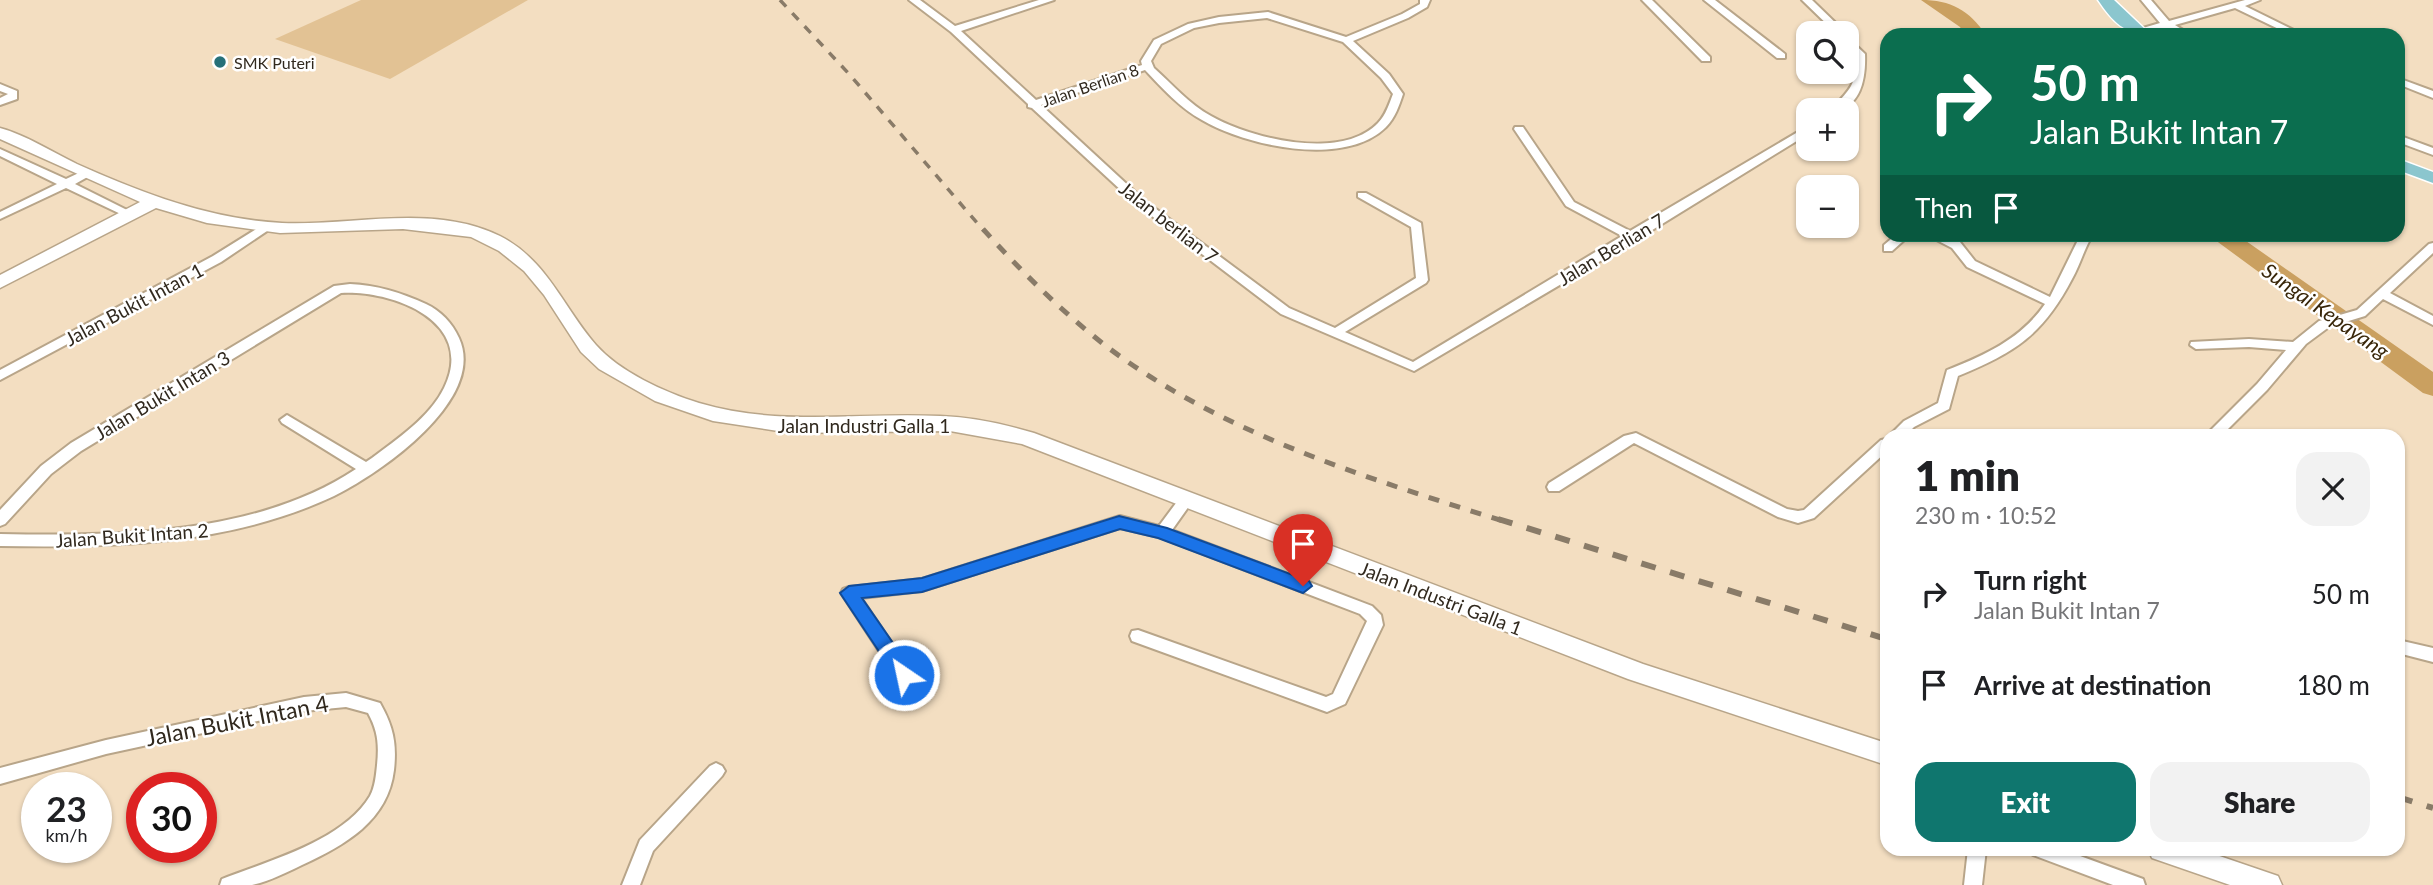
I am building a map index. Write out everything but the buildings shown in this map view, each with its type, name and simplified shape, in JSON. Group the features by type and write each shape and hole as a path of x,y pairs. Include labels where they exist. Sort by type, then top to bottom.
{"main road":[{"path":"2106,0 2114,12 2134,28"},
{"name":"Jalan Industri Galla 1","path":"0,133 152,204 266,227 414,222 449,226 480,234 506,247 532,266 590,350 624,375 685,404 731,419 770,425 937,422 984,428 1027,438 1637,672 1880,752"},
{"path":"2405,167 2433,178"},
{"path":"0,282 152,204"},
{"path":"2183,856 2268,885"}],"street":[{"path":"914,0 954,30 1049,0"},
{"path":"1346,40 1405,16 1424,5 1425,0"},
{"path":"1647,0 1706,59"},
{"path":"1709,0 1781,56"},
{"path":"1807,0 1829,21"},
{"path":"2147,0 2167,24 2174,28"},
{"path":"2157,28 2255,0"},
{"path":"2236,5 2284,28"},
{"name":"Jalan Berlian 8","path":"1247,15 1287,20 1346,40 1385,76 1398,94 1380,127 1362,138 1324,147 1279,143 1233,131 1204,117 1146,61 1157,42 1172,34 1191,26 1247,15"},
{"name":"Jalan berlian 7","path":"954,30 1140,202 1284,311 1414,367"},
{"path":"1852,98 1862,79 1859,53"},
{"name":"Jalan Berlian 8","path":"1032,104 1148,65"},
{"path":"2405,84 2433,95"},
{"path":"0,87 13,93 13,97 0,102"},
{"path":"1519,130 1570,204 1632,237"},
{"name":"Jalan Berlian 7","path":"1414,367 1796,136"},
{"path":"2405,141 2433,152"},
{"path":"0,152 131,215"},
{"path":"0,216 87,173"},
{"path":"1335,333 1422,280 1417,225 1362,195"},
{"name":"Jalan Bukit Intan 1","path":"0,376 217,259 266,227"},
{"path":"1888,248 1895,242"},
{"path":"1949,242 1956,245 1971,264 2052,303"},
{"path":"1904,429 1944,406 1948,400 1952,373 2017,344 2052,303 2083,242"},
{"path":"2219,429 2263,387 2295,347 2324,324 2361,313 2433,247"},
{"name":"Jalan Bukit Intan 2","path":"0,540 87,543 192,534 248,523 318,496 366,469 428,421 451,390 459,359 452,332 429,310 387,291 362,287 338,289"},
{"name":"Jalan Bukit Intan 3","path":"0,520 46,470 76,447 338,289"},
{"path":"2383,294 2433,321"},
{"path":"2196,345 2249,343 2295,347"},
{"path":"287,420 366,469"},
{"path":"1554,487 1629,439 1636,438 1783,513 1798,517 1809,514 1880,449"},
{"path":"1161,533 1187,499"},
{"path":"904,675 849,593 922,585 1119,522 1161,533 1366,610 1375,619 1375,625 1339,699 1327,705 1138,636"},
{"path":"2405,649 2433,655"},
{"name":"Jalan Bukit Intan 4","path":"0,776 106,747 304,704 346,700 374,708 389,734 385,771 377,801 360,820 332,841 287,863 229,885"},
{"path":"631,885 646,846 716,771"},
{"path":"1973,885 1975,856"},
{"path":"2058,856 2136,885"}],"shaded area":[{"path":"361,0 528,0 390,79 275,39"}],"waterway":[{"name":"Sungai Kepayang","path":"1931,0 1971,28"},
{"name":"Sungai Kepayang","path":"2230,242 2433,386"}],"railway":[{"path":"780,0 850,75 984,231"},
{"path":"983,229 1042,290 1089,333 1151,377 1198,404 1247,429 1348,470 1503,521"},
{"path":"1498,519 1880,637"},
{"path":"2405,799 2433,808"}],"place":[{"name":"SMK Puteri","path":"220,62"}],"route":[{"path":"904,675 849,593 922,585 1119,522 1161,533 1303,586"}]}
